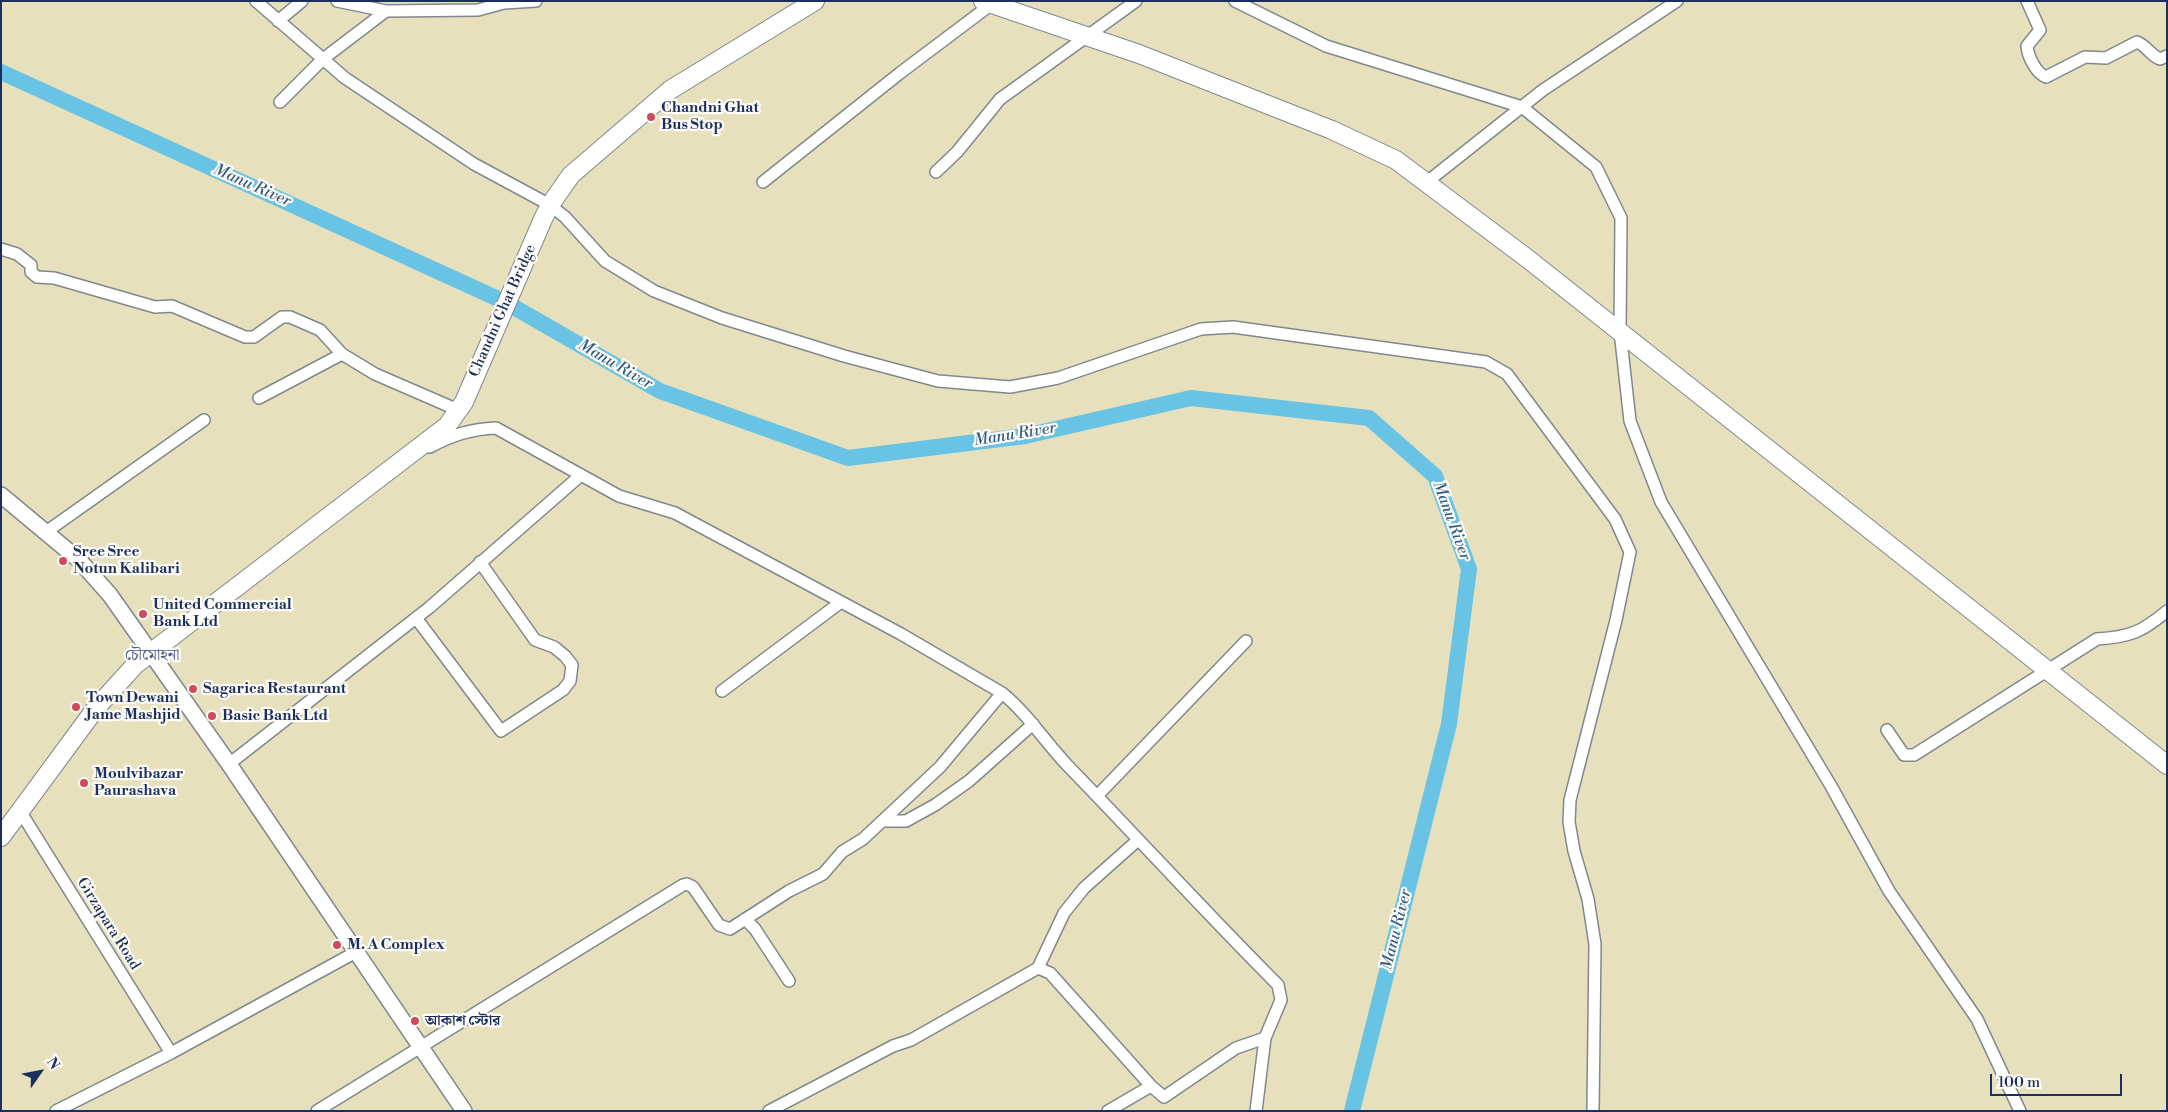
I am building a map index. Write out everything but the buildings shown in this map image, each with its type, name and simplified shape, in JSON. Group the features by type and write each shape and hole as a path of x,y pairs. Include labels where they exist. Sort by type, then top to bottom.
{"highway":[{"name":"Chandni Ghat Bridge","path":"1,837 96,708 136,664 446,426 461,406 546,212 571,175 670,90 815,1"},
{"path":"988,2 1090,36 1332,130 1396,160 1620,331 2167,764"}],"main road":[{"path":"1,495 79,560 110,595 229,764 464,1111"}],"street":[{"path":"256,1 353,83 546,212 565,217 605,262 654,291 731,321 844,356 938,381 1010,387 1058,378 1201,329 1233,327 1486,362 1508,374 1615,519 1630,552 1616,620 1570,800 1569,822 1574,851 1588,899 1595,944 1593,1111"},
{"path":"278,21 302,1"},
{"path":"337,1 386,11 536,1"},
{"path":"936,172 957,152 994,104 1136,1"},
{"path":"1235,1 1326,46 1522,107 1596,167 1621,218 1620,331 1630,421 1661,502 1831,786 1889,891 1977,1019 2020,1111"},
{"path":"1427,182 1543,90 1677,1"},
{"path":"2027,1 2040,30 2027,46 2027,52 2040,75 2046,77 2085,57 2106,58 2137,42 2144,45 2151,55 2160,59 2167,56"},
{"path":"763,182 988,2"},
{"path":"280,102 323,59 386,11"},
{"path":"1,249 17,254 31,265 31,272 36,277 54,278 155,307 172,306 245,337 254,337 282,318 290,318 320,330 342,354 375,374 461,406"},
{"path":"259,398 342,354"},
{"path":"46,532 204,420"},
{"path":"394,467 453,434 478,428 496,428 619,496 675,513 901,634 1002,694 1017,705 1064,761 1200,907 1278,985 1281,1000 1265,1038 1256,1111"},
{"path":"229,764 416,618 581,475"},
{"path":"416,618 500,731 563,690 570,681 572,665 554,647 535,640 480,562"},
{"path":"722,690 841,602"},
{"path":"1887,730 1904,755 1914,755 2097,639 2125,638 2141,630 2167,611"},
{"path":"1097,796 1246,641"},
{"path":"317,1111 683,885 687,884 692,887 719,925 730,929 789,891 823,874 842,852 864,840 940,767 1002,694"},
{"path":"883,821 906,821 934,805 969,781 1033,724"},
{"name":"Girzapara Road","path":"20,811 171,1053"},
{"path":"769,1111 893,1046 911,1040 1038,968 1060,920 1084,888 1138,840"},
{"path":"745,919 755,929 789,981"},
{"path":"56,1111 171,1053 356,952"},
{"path":"1038,968 1050,973 1151,1086 1164,1097 1236,1048 1265,1038"},
{"path":"1108,1111 1151,1086"}],"waterway":[{"name":"Manu River","path":"1,72 505,302 660,391 848,458 1025,436 1191,398 1369,418 1435,476 1469,569 1449,724 1352,1111"}],"place":[{"name":"Chandni Ghat Bus Stop","path":"651,117"},
{"name":"Sree Sree Notun Kalibari","path":"63,561"},
{"name":"United Commercial Bank Ltd","path":"143,614"},
{"name":"Sagarica Restaurant","path":"193,689"},
{"name":"Town Dewani Jame Mashjid","path":"76,707"},
{"name":"Basic Bank Ltd","path":"212,716"},
{"name":"Moulvibazar Paurashava","path":"84,783"},
{"name":"M. A Complex","path":"337,945"},
{"name":"আকাশ স্টোর","path":"415,1021"}],"district":[{"name":"চৌমোহনা","path":"152,656"}]}
